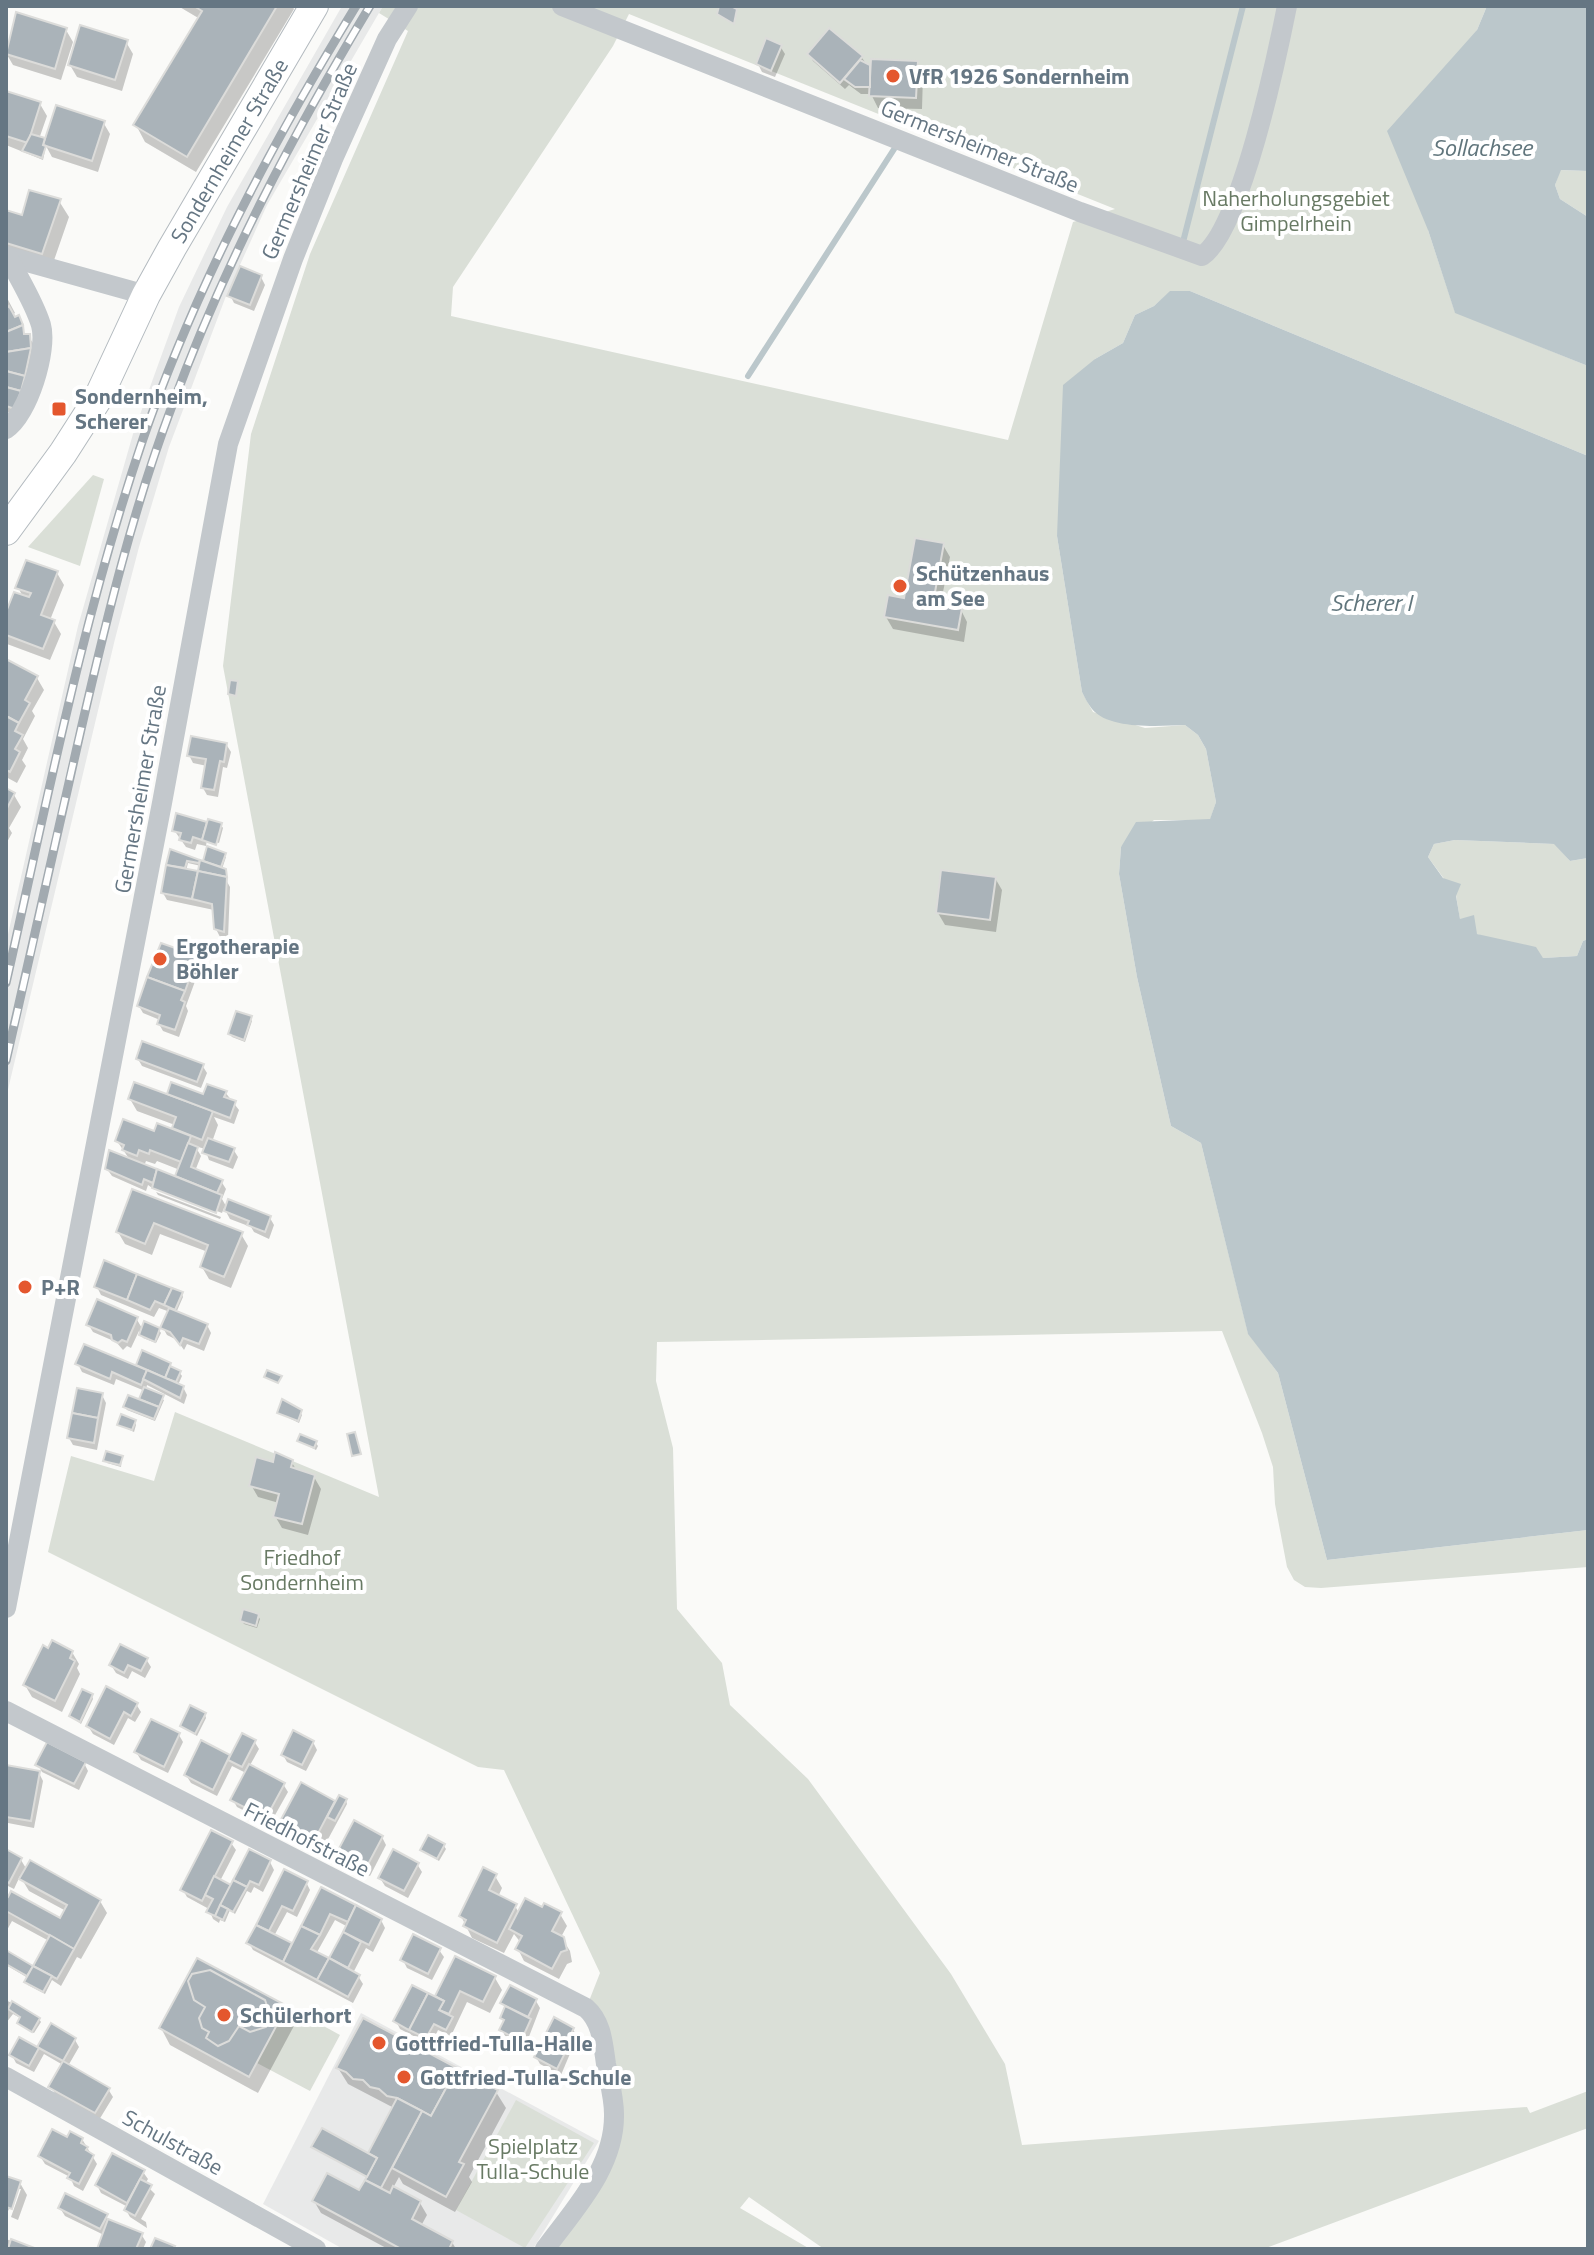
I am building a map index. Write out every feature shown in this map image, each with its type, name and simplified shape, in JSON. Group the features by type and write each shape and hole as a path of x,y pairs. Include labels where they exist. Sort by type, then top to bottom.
{"main road":[{"name":"Sondernheimer Straße","path":"6,531 97,400 146,295 314,6"}],"street":[{"name":"Germersheimer Straße","path":"6,1608 162,803 228,444 293,259 333,159 387,39 408,6"},
{"name":"Germersheimer Straße","path":"562,6 1080,212 1202,256 1219,239 1246,172 1274,71 1287,6"},
{"path":"7,257 146,295"},
{"path":"6,429 17,420 27,400 43,342 37,315 7,257"},
{"name":"Friedhofstraße","path":"6,1711 592,2013 600,2027 614,2111 612,2141 599,2175 545,2249"},
{"name":"Schulstraße","path":"6,2077 316,2249"}],"shaded area":[{"path":"342,6 383,6 267,205 226,296 169,447 115,639 6,1098 6,943 78,626 133,434 179,307 227,207"},
{"name":"Gottfried-Tulla-Schule","path":"361,2013 599,2141 533,2249 343,2249 263,2204"}],"green space":[{"path":"383,6 1487,6 1477,30 1428,230 1455,312 1588,366 1588,456 1190,291 1171,291 1154,306 1135,315 1123,343 1095,359 1057,536 1082,692 1093,712 1145,728 1185,725 1198,735 1206,749 1216,802 1210,820 1154,820 1121,847 1119,874 1137,977 1171,1126 1201,1143 1248,1333 1278,1373 1327,1560 1588,1530 1588,1567 1321,1588 1305,1587 1294,1580 1287,1567 1275,1504 1273,1467 1222,1331 657,1342 656,1381 673,1448 677,1609 722,1663 730,1705 808,1779 951,1974 1005,2064 1022,2145 1527,2107 1530,2113 1588,2091 1588,2128 1263,2249 824,2249 749,2197 740,2208 810,2249 540,2249 610,2137 589,2001 600,1973 504,1770 478,1767 48,1552 71,1456 154,1481 175,1412 379,1497 223,666 251,434 310,254 408,31 379,13","holes":["629,14 1115,209 1073,222 1008,440 451,316 453,287 613,46"]},
{"path":"1560,170 1588,171 1588,217 1560,199 1555,185"},
{"path":"93,475 104,479 80,566 28,547"},
{"path":"1455,840 1555,844 1570,861 1588,858 1588,939 1583,941 1577,956 1543,958 1477,934 1460,920 1456,895 1428,857 1434,844"},
{"path":"287,2006 340,2035 310,2091 257,2063"},
{"name":"Spielplatz Tulla-Schule","path":"516,2100 594,2143 525,2248 456,2210"}],"water":[{"name":"Sollachsee","path":"1487,6 1588,6 1588,171 1561,170 1555,185 1560,199 1588,217 1588,366 1455,313 1428,230 1387,131 1477,30"},
{"name":"Scherer I","path":"1170,291 1190,291 1588,456 1588,858 1570,861 1554,844 1455,840 1434,844 1428,857 1443,878 1461,884 1456,896 1460,919 1474,915 1477,934 1536,947 1543,958 1577,956 1583,941 1588,939 1588,1530 1327,1560 1278,1373 1248,1334 1201,1143 1171,1126 1137,977 1119,874 1121,847 1136,822 1210,819 1216,802 1206,749 1198,735 1185,725 1122,724 1100,716 1091,707 1082,692 1057,536 1063,385 1095,359 1123,343 1135,315 1154,306"}],"building":[{"path":"194,6 277,6 187,157 133,125 202,11"},
{"path":"719,6 737,9 734,24 717,14"},
{"path":"16,12 67,28 55,69 6,54"},
{"path":"80,25 128,40 115,80 68,65"},
{"name":"VfR 1926 Sondernheim","path":"829,28 863,56 840,83 807,54"},
{"path":"766,38 782,45 771,71 756,64"},
{"name":"VfR 1926 Sondernheim","path":"871,59 918,61 916,98 869,96"},
{"path":"860,60 870,65 870,87 855,87 844,79"},
{"path":"6,91 41,102 28,143 6,136"},
{"path":"56,105 105,121 92,161 43,145"},
{"path":"31,134 45,138 42,158 22,151"},
{"path":"29,190 61,199 42,254 6,243 6,210 22,215"},
{"path":"240,266 262,275 250,305 227,296"},
{"path":"9,306 15,317 19,315 23,325 6,332 6,309"},
{"path":"23,325 24,334 30,334 31,348 6,352 6,332"},
{"path":"31,348 25,376 6,371 6,352"},
{"path":"6,371 25,376 21,391 6,387"},
{"path":"6,387 21,391 15,409 6,406"},
{"path":"915,538 944,543 933,603 962,608 958,630 884,617 888,595 904,598"},
{"path":"26,560 58,571 41,615 55,620 43,649 6,635 6,612 14,592 29,597 31,593 15,588"},
{"path":"6,659 38,676 25,700 30,703 19,723 6,716"},
{"path":"230,680 238,681 236,696 228,694"},
{"path":"6,716 19,723 15,731 23,735 15,749 20,752 10,772 6,770"},
{"path":"191,736 227,743 214,790 201,788 206,759 187,756"},
{"path":"6,788 15,793 6,810"},
{"path":"176,813 207,822 202,840 193,837 191,843 179,840 181,833 172,831"},
{"path":"208,819 222,823 216,845 202,840"},
{"path":"207,846 226,853 221,867 203,861"},
{"path":"170,849 200,860 199,863 187,861 185,868 166,865"},
{"path":"200,860 226,869 227,877 198,871"},
{"path":"166,865 198,871 192,899 161,893"},
{"path":"941,870 996,877 990,920 936,913"},
{"path":"198,871 227,877 224,932 214,929 212,904 192,899"},
{"path":"161,943 198,956 185,991 147,977"},
{"path":"147,977 185,991 181,1000 185,1002 175,1030 157,1024 160,1015 137,1006"},
{"path":"236,1011 252,1016 244,1040 228,1034"},
{"path":"142,1041 204,1064 197,1082 136,1059"},
{"path":"134,1082 213,1111 202,1140 172,1128 176,1117 128,1099"},
{"path":"171,1082 203,1094 207,1084 227,1091 224,1097 236,1101 230,1118 167,1094"},
{"path":"123,1119 154,1131 157,1123 191,1136 181,1162 150,1150 149,1154 139,1150 137,1156 122,1150 124,1145 115,1141"},
{"path":"208,1138 235,1148 229,1162 202,1153"},
{"path":"188,1143 198,1147 191,1167 223,1180 217,1193 175,1176"},
{"path":"109,1150 157,1169 153,1183 144,1179 142,1185 105,1169"},
{"path":"157,1169 222,1195 216,1213 152,1188"},
{"path":"132,1189 243,1232 224,1277 200,1267 208,1245 154,1223 145,1244 116,1232"},
{"path":"228,1199 271,1216 265,1232 247,1225 249,1221 224,1211"},
{"path":"104,1260 137,1274 127,1300 94,1287"},
{"path":"137,1274 172,1288 164,1305 155,1301 150,1310 127,1300"},
{"path":"172,1288 183,1292 175,1310 164,1305"},
{"path":"97,1299 138,1317 127,1342 122,1340 118,1343 112,1340 111,1335 86,1325"},
{"path":"169,1308 208,1324 199,1344 183,1338 180,1345 170,1332 160,1328"},
{"path":"144,1321 160,1328 155,1342 139,1335"},
{"path":"84,1344 147,1370 141,1385 112,1372 110,1379 75,1364"},
{"path":"142,1350 171,1363 165,1378 136,1365"},
{"path":"170,1366 181,1371 176,1382 165,1378"},
{"path":"147,1370 184,1386 180,1398 143,1379"},
{"path":"267,1370 282,1376 278,1383 264,1377"},
{"path":"144,1387 164,1395 159,1407 139,1399"},
{"path":"77,1388 103,1393 98,1418 72,1413"},
{"path":"128,1395 159,1407 154,1419 123,1407"},
{"path":"282,1399 302,1410 298,1421 277,1413"},
{"path":"72,1413 98,1418 94,1443 67,1438"},
{"path":"121,1414 136,1420 132,1430 117,1425"},
{"path":"355,1432 361,1454 352,1456 347,1434"},
{"path":"300,1434 317,1441 314,1448 297,1441"},
{"path":"106,1451 123,1456 120,1465 103,1461"},
{"path":"275,1452 293,1460 291,1467 315,1475 302,1524 273,1517 279,1494 249,1486 256,1457 273,1462"},
{"path":"243,1609 259,1614 256,1626 240,1621"},
{"path":"52,1640 73,1651 70,1658 75,1661 55,1701 23,1685 43,1645 48,1648"},
{"path":"120,1644 148,1658 141,1671 128,1665 124,1673 109,1665"},
{"path":"106,1686 138,1703 131,1716 124,1712 110,1739 86,1726"},
{"path":"82,1689 93,1694 80,1722 69,1716"},
{"path":"190,1705 206,1713 195,1734 180,1726"},
{"path":"151,1719 180,1733 164,1767 134,1752"},
{"path":"293,1730 314,1741 302,1765 281,1755"},
{"path":"242,1733 256,1740 242,1767 228,1760"},
{"path":"201,1740 230,1755 213,1790 184,1775"},
{"path":"47,1742 86,1762 74,1784 35,1765"},
{"path":"249,1764 285,1783 266,1818 230,1800"},
{"path":"6,1765 40,1771 31,1821 6,1817"},
{"path":"301,1782 335,1801 313,1843 278,1825"},
{"path":"339,1795 347,1799 335,1821 327,1817"},
{"path":"354,1820 383,1836 365,1870 336,1854"},
{"path":"211,1830 233,1841 202,1901 180,1890"},
{"path":"428,1835 445,1844 437,1859 420,1850"},
{"path":"6,1849 22,1858 9,1883 6,1881"},
{"path":"249,1849 271,1860 259,1885 250,1881 247,1887 233,1880"},
{"path":"393,1849 419,1863 404,1891 378,1878"},
{"path":"30,1860 101,1900 74,1949 6,1911 6,1896 11,1891 60,1918 67,1905 19,1879"},
{"path":"483,1867 497,1874 489,1890 517,1904 497,1943 463,1926 466,1920 459,1916"},
{"path":"284,1869 308,1881 293,1911 282,1906 269,1931 256,1925"},
{"path":"214,1876 231,1885 215,1916 206,1912 213,1899 205,1895"},
{"path":"233,1880 247,1887 233,1912 220,1905"},
{"path":"321,1887 356,1905 348,1922 330,1914 320,1935 301,1926"},
{"path":"525,1898 542,1907 544,1903 562,1912 552,1931 564,1937 567,1950 561,1952 552,1969 515,1949 522,1936 509,1929"},
{"path":"220,1905 228,1909 223,1920 215,1916"},
{"path":"356,1905 382,1919 369,1945 343,1932"},
{"path":"256,1925 292,1943 283,1962 246,1943"},
{"path":"301,1926 320,1935 311,1949 329,1958 317,1980 283,1962"},
{"path":"343,1932 361,1942 348,1968 329,1958"},
{"path":"413,1934 441,1948 428,1974 400,1960"},
{"path":"50,1935 74,1949 57,1979 33,1966"},
{"path":"6,1950 33,1966 27,1976 6,1964"},
{"path":"455,1956 496,1976 483,2002 460,1991 449,2014 439,2010 444,2001 435,1996"},
{"name":"Schülerhort","path":"197,1958 287,2006 249,2077 159,2028"},
{"path":"329,1958 360,1975 348,1997 317,1980"},
{"path":"33,1966 52,1976 43,1992 24,1982"},
{"path":"210,1970 265,2000 271,2018 266,2027 250,2032 239,2026 229,2041 218,2046 206,2038 209,2032 202,2028 199,2018 205,2007 194,2000 188,1981 192,1974"},
{"path":"412,1985 428,1993 409,2030 393,2021"},
{"path":"510,1985 537,1999 528,2017 500,2003"},
{"path":"428,1993 444,2001 439,2010 453,2017 446,2030 434,2024 426,2038 409,2030"},
{"path":"12,2001 40,2018 32,2032 17,2023 20,2017 8,2009"},
{"path":"505,2006 531,2019 521,2041 499,2030 504,2020 500,2018"},
{"path":"554,2017 574,2028 565,2045 545,2035"},
{"name":"Gottfried-Tulla-Halle","path":"363,2018 457,2068 431,2116 336,2068"},
{"path":"51,2023 76,2038 63,2061 37,2047"},
{"path":"545,2035 568,2047 557,2069 534,2057"},
{"path":"19,2037 39,2048 29,2066 9,2055"},
{"path":"63,2061 110,2088 95,2113 48,2087"},
{"path":"457,2068 498,2090 459,2162 464,2164 446,2197 392,2168 422,2111 431,2116"},
{"path":"397,2098 422,2111 381,2188 365,2180 377,2158 368,2153"},
{"path":"322,2128 377,2158 367,2177 311,2147"},
{"path":"52,2129 67,2137 70,2131 83,2138 81,2143 94,2155 79,2184 67,2178 70,2173 38,2156"},
{"path":"112,2153 145,2170 127,2203 95,2185"},
{"path":"327,2173 359,2190 365,2180 390,2193 393,2186 421,2201 412,2219 453,2241 449,2249 401,2249 312,2201"},
{"path":"6,2176 21,2181 12,2209 6,2207"},
{"path":"140,2179 152,2185 135,2216 124,2210"},
{"path":"65,2193 108,2214 100,2229 58,2208"},
{"path":"108,2219 143,2233 136,2249 97,2249"},
{"path":"155,2238 175,2246 173,2249 150,2249"},
{"path":"11,2239 37,2249 8,2249"}],"waterway":[{"path":"1183,242 1243,6"},
{"path":"748,376 898,143"}],"railway":[{"path":"6,983 84,641 143,439 187,326 238,216 356,6"},
{"path":"6,1061 101,644 158,445 192,354 237,251 287,152 370,6"}],"place":[{"name":"VfR 1926 Sondernheim","path":"893,76"},
{"name":"Sondernheim, Scherer","path":"59,409"},
{"name":"Schützenhaus am See","path":"900,586"},
{"name":"Ergotherapie Böhler","path":"160,959"},
{"name":"P+R","path":"25,1287"},
{"name":"Schülerhort","path":"224,2015"},
{"name":"Gottfried-Tulla-Halle","path":"379,2043"},
{"name":"Gottfried-Tulla-Schule","path":"404,2077"}],"park label":[{"name":"Naherholungsgebiet Gimpelrhein","path":"1296,210"},
{"name":"Friedhof Sondernheim","path":"302,1570"}]}
